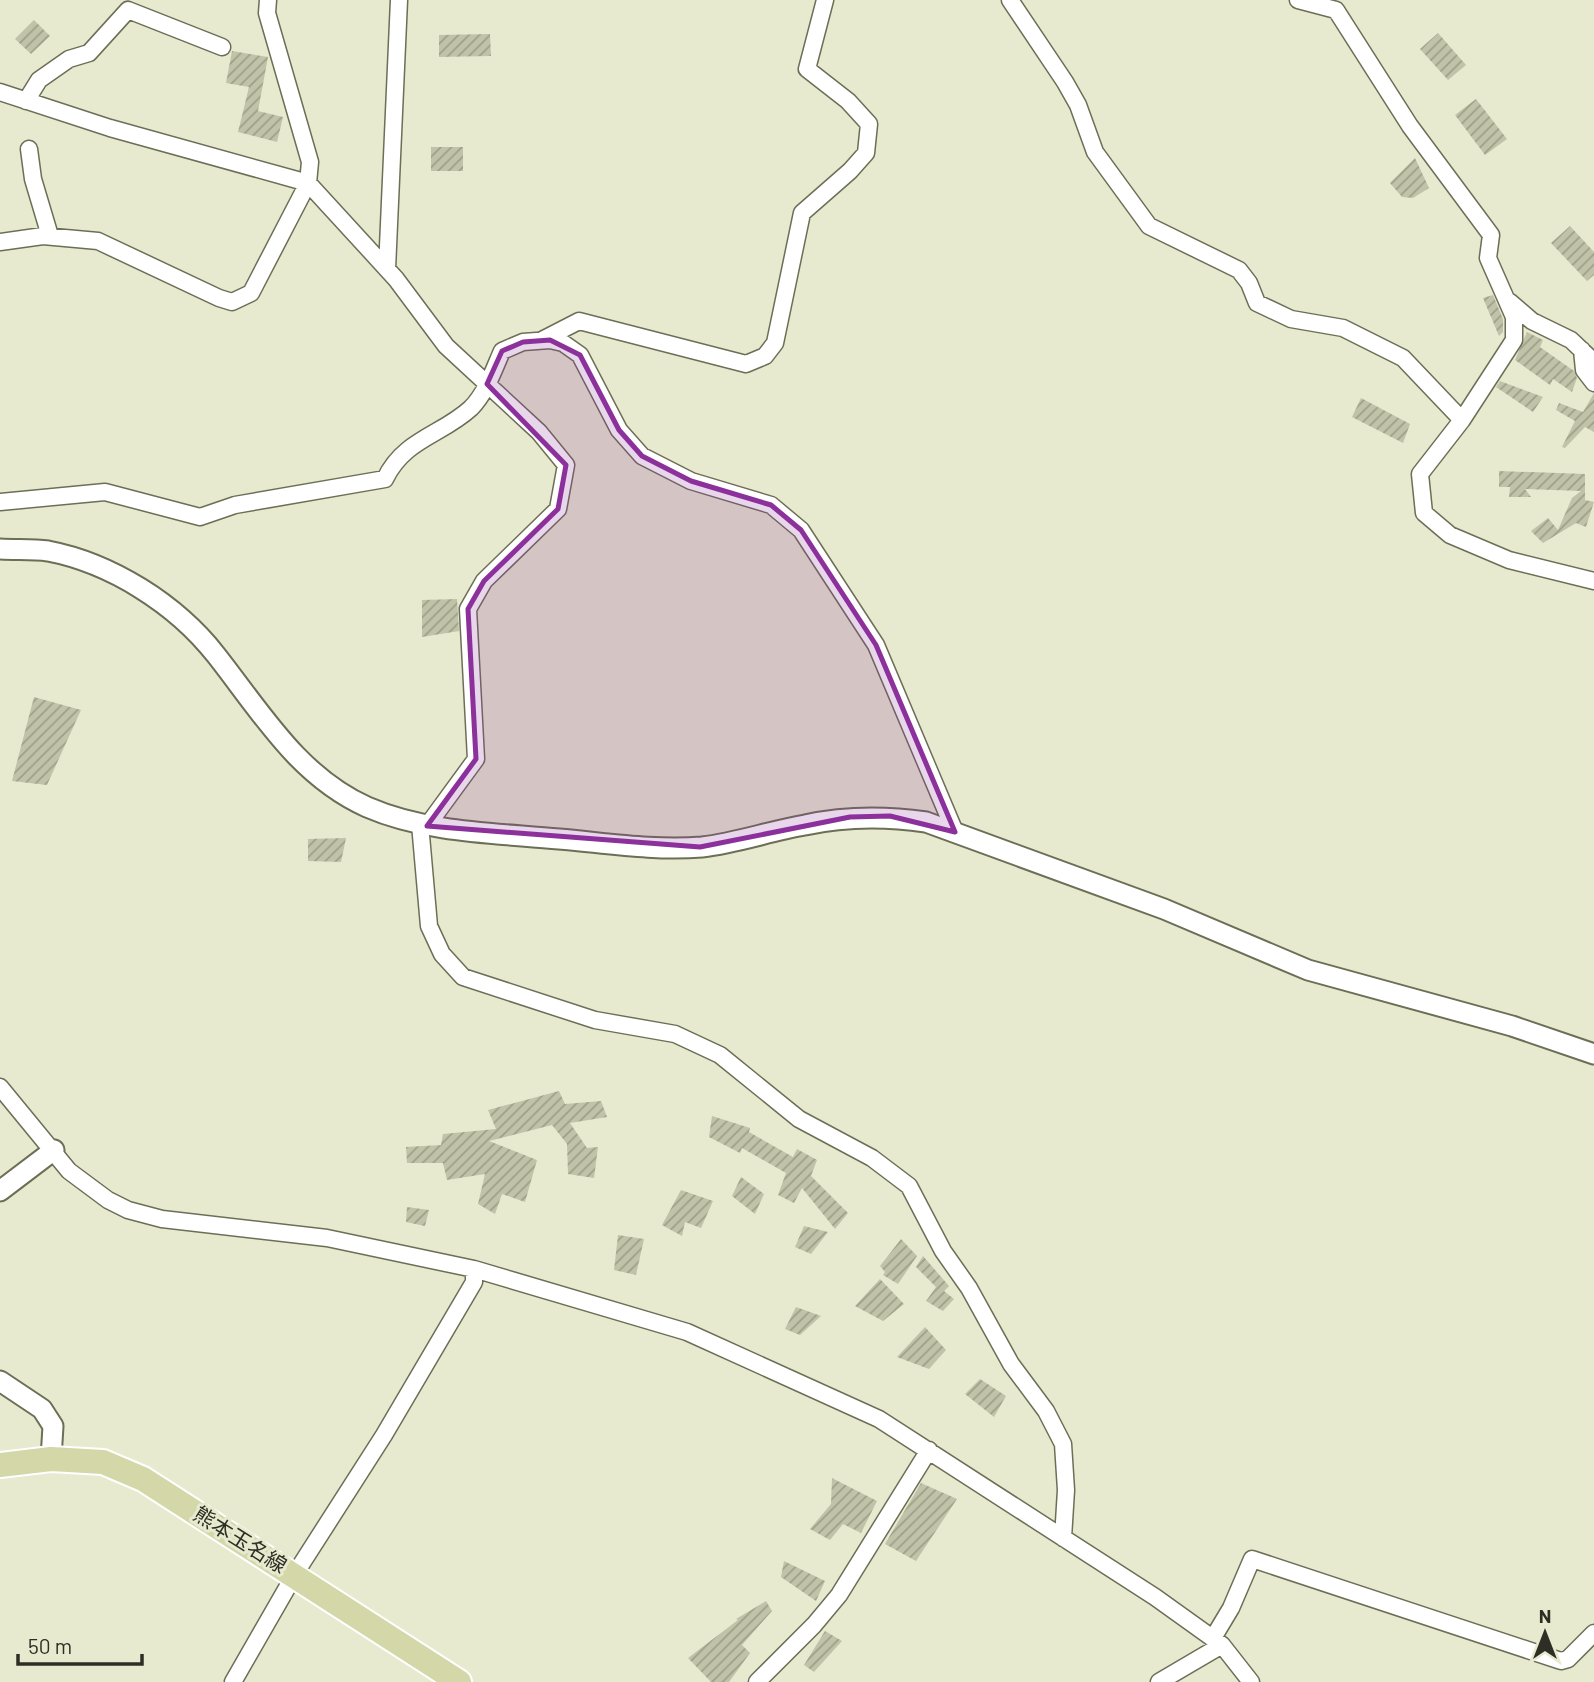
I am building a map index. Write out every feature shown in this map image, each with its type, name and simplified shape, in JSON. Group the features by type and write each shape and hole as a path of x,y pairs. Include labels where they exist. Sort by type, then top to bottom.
{"main road":[{"name":"熊本玉名線","path":"0,1465 51,1459 103,1462 143,1479 295,1574 459,1682"}],"street":[{"path":"0,242 50,236 98,241 232,302 251,293 308,183 310,162 267,13 268,0"},
{"path":"387,269 399,0"},
{"path":"542,340 579,321 746,364 765,356 775,343 790,258 802,214 850,172 866,153 869,124 848,101 807,69 825,0"},
{"path":"1010,0 1065,82 1078,106 1095,152 1149,226 1239,270 1249,283 1257,303 1291,319 1343,328 1403,358 1462,420"},
{"path":"1298,0 1336,10 1410,126 1491,235 1488,258 1514,317 1514,340 1462,420 1420,474 1424,513 1450,535 1497,555 1594,581"},
{"path":"26,100 39,80 69,59 89,53 128,10 222,47"},
{"path":"0,92 110,128 308,183 387,269 446,346 539,432 566,465 558,509 484,582 468,609 475,759 424,825 429,926 442,954 463,977 595,1020 675,1034 720,1055 799,1119 872,1158 909,1186 943,1251 969,1288 1011,1364 1046,1411 1063,1444 1066,1490 1063,1538"},
{"path":"29,149 33,179 50,236"},
{"path":"1506,298 1532,321 1555,331 1582,349 1594,362"},
{"path":"0,502 105,492 200,517 235,505 385,479 393,461 471,408 487,384 502,351 523,342 542,340 563,343 580,355 619,429 642,456 691,481 771,505 801,530 876,645 955,832"},
{"path":"1582,349 1584,370 1594,383"},
{"path":"0,549 47,551 97,567 132,583 182,619 214,653 284,744 331,788 366,806 424,825 629,845 700,847 850,817 890,817 926,822 1164,909 1308,970 1512,1027 1594,1054"},
{"path":"0,1087 69,1171 108,1200 128,1210 162,1219 327,1238 474,1269 687,1332 879,1419 1217,1641 1251,1682"},
{"path":"0,1191 54,1150"},
{"path":"233,1682 295,1574 412,1388 474,1282 474,1269"},
{"path":"0,1381 42,1409 53,1426 51,1459"},
{"path":"757,1682 814,1625 839,1595 929,1450"},
{"path":"1159,1682 1217,1641 1252,1559 1561,1661 1568,1660 1594,1633"}],"highlighted area":[{"path":"550,340 580,355 619,430 642,456 691,481 771,505 801,530 876,645 955,832 890,816 850,817 700,847 427,826 476,759 468,609 484,581 558,509 566,465 487,384 502,351 523,342"}],"building":[{"path":"34,20 50,36 31,54 15,39"},
{"path":"1438,33 1466,65 1448,80 1420,49"},
{"path":"490,34 491,56 439,57 439,35"},
{"path":"232,51 268,57 258,111 283,117 277,142 238,132 249,87 226,83"},
{"path":"1476,99 1507,139 1485,155 1455,115"},
{"path":"431,147 463,147 463,171 431,171"},
{"path":"1415,158 1429,188 1413,198 1402,197 1390,183"},
{"path":"1570,226 1594,252 1594,275 1587,281 1551,243"},
{"path":"1493,295 1503,319 1503,332 1499,336 1483,298"},
{"path":"1527,332 1543,340 1540,347 1574,371 1577,378 1572,392 1553,379 1550,385 1515,360"},
{"path":"1500,381 1543,397 1533,412 1496,387"},
{"path":"1594,393 1594,432 1585,427 1565,448 1562,447 1575,421 1556,410 1559,403 1583,412"},
{"path":"1361,398 1410,424 1403,443 1352,417"},
{"path":"1499,471 1585,474 1585,500 1594,502 1586,527 1576,523 1543,543 1531,531 1548,518 1558,530 1572,498 1581,491 1525,489 1531,497 1509,497 1510,487 1499,487"},
{"path":"457,599 459,631 422,637 422,600"},
{"path":"34,697 81,710 47,785 12,781"},
{"path":"346,838 341,862 308,861 308,839"},
{"path":"559,1091 565,1104 601,1101 607,1117 570,1123 587,1148 598,1147 594,1178 568,1174 567,1144 552,1125 489,1141 537,1160 525,1202 502,1194 495,1214 478,1204 485,1174 447,1180 443,1163 407,1163 406,1147 441,1145 443,1134 496,1129 488,1110"},
{"path":"712,1116 750,1128 749,1132 793,1157 797,1149 817,1160 811,1176 848,1213 835,1229 802,1188 794,1203 778,1195 786,1173 742,1148 740,1153 709,1137"},
{"path":"741,1177 764,1194 755,1214 732,1196"},
{"path":"681,1190 713,1201 701,1228 685,1222 682,1236 662,1225"},
{"path":"407,1207 429,1210 425,1226 406,1222"},
{"path":"804,1226 828,1232 811,1254 795,1247"},
{"path":"618,1235 644,1239 636,1275 614,1270"},
{"path":"901,1239 917,1256 898,1284 883,1275 885,1272 880,1266"},
{"path":"923,1256 949,1286 944,1291 954,1299 943,1311 926,1301 936,1287 916,1267"},
{"path":"880,1279 904,1304 883,1321 855,1306"},
{"path":"796,1307 821,1316 800,1335 785,1329"},
{"path":"925,1327 946,1350 929,1369 897,1357"},
{"path":"980,1379 1006,1396 994,1417 965,1394"},
{"path":"832,1478 877,1501 861,1533 843,1524 830,1540 810,1529 831,1504"},
{"path":"921,1483 957,1499 916,1561 885,1544"},
{"path":"784,1561 825,1581 816,1601 781,1577"},
{"path":"766,1601 772,1611 742,1645 750,1653 729,1682 711,1682 688,1658 738,1620 736,1619"},
{"path":"825,1631 842,1641 814,1672 804,1665"}]}
